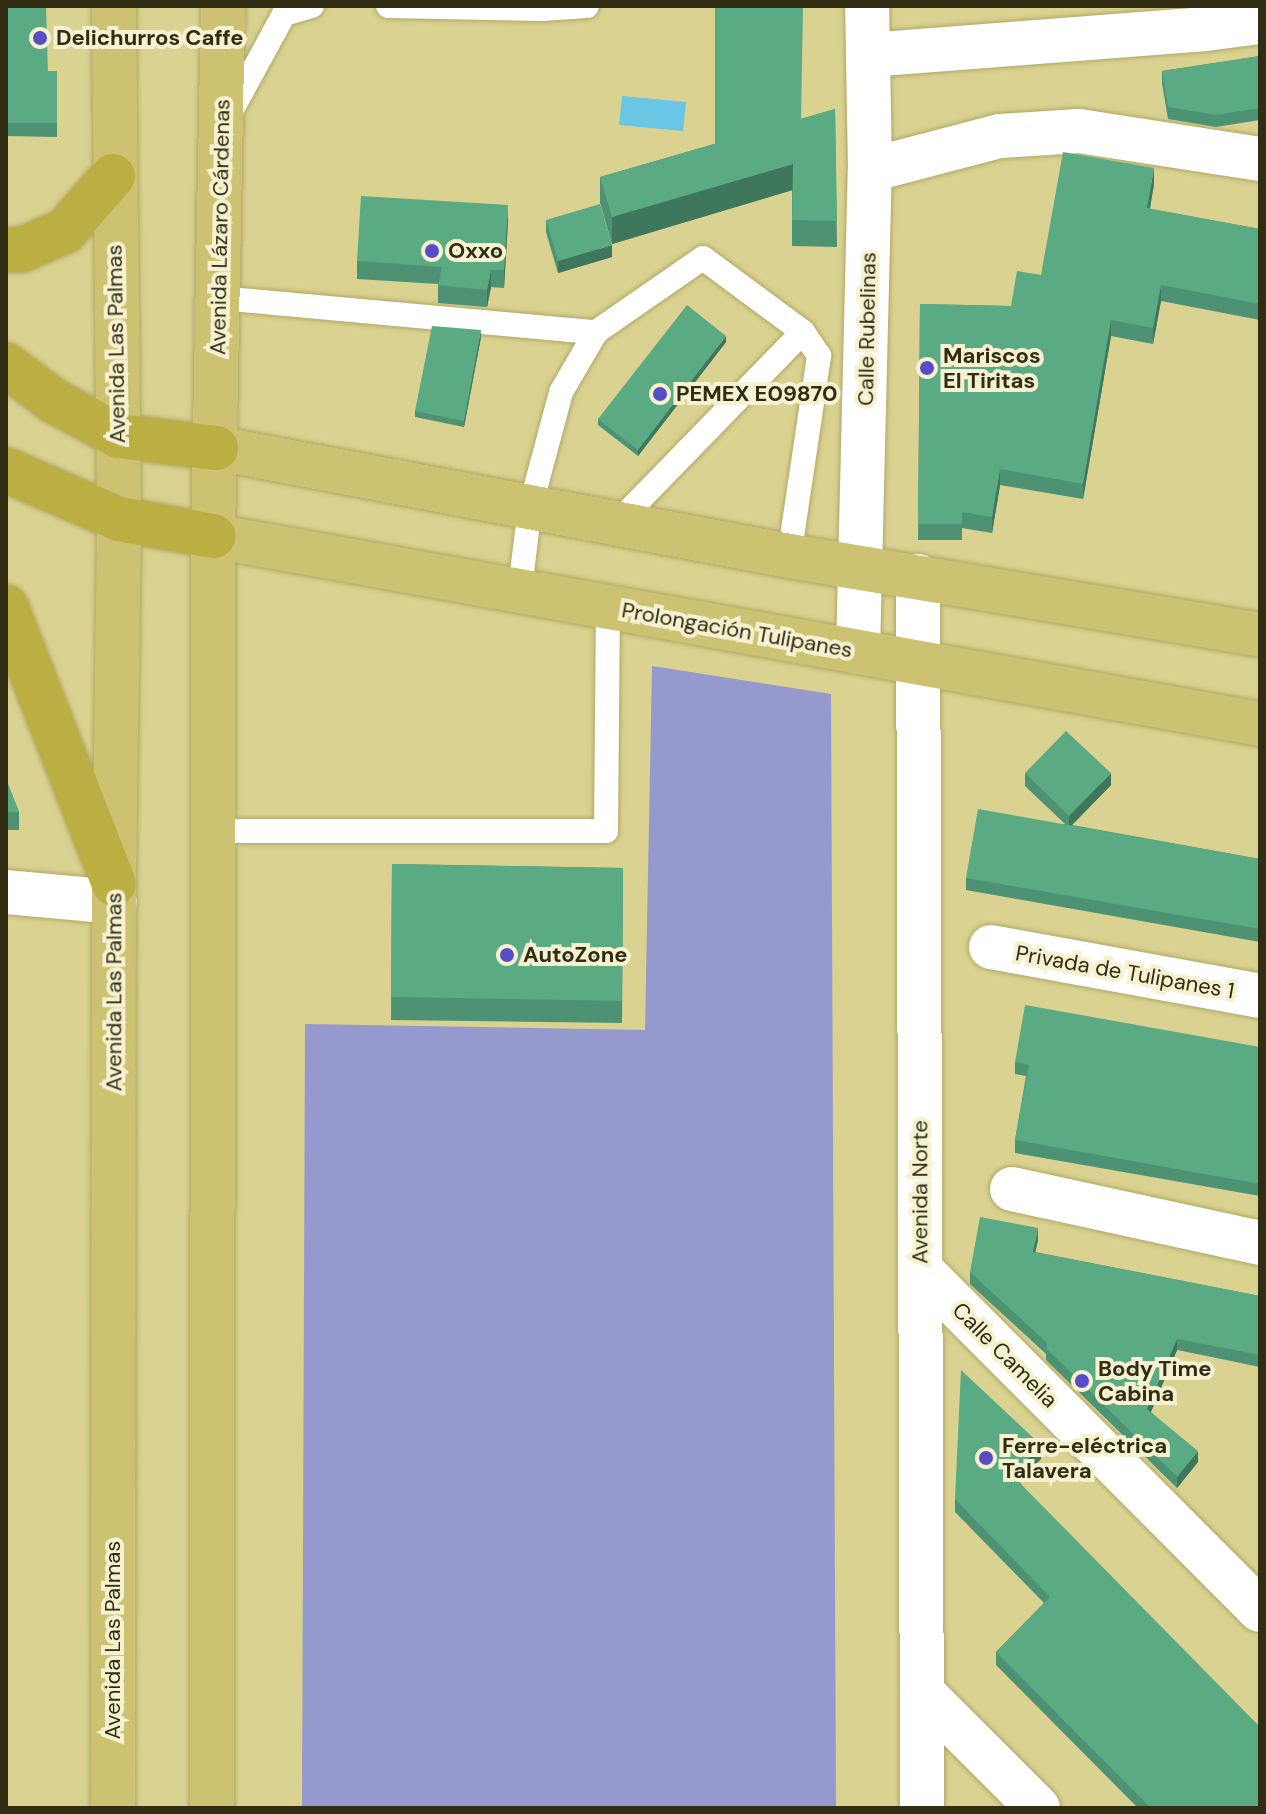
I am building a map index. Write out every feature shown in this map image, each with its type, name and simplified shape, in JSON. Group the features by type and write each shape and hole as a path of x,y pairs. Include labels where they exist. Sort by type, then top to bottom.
{"highway":[{"path":"6,250 21,250 65,231 113,176"},
{"path":"6,365 54,401 119,436 216,448"},
{"path":"6,470 119,519 213,536"},
{"path":"6,607 114,893"}],"main road":[{"path":"113,176 114,6"},
{"name":"Avenida Lázaro Cárdenas","path":"216,448 223,6"},
{"name":"Avenida Las Palmas","path":"113,176 119,436 114,893 113,1808"},
{"path":"212,1808 212,831 216,448 789,556 1260,635"},
{"name":"Prolongación Tulipanes","path":"213,536 520,588 608,607 1260,724"}],"street":[{"name":"Calle Rubelinas","path":"858,652 870,170 867,6"},
{"path":"868,55 1206,29 1260,22"},
{"path":"870,170 1000,136 1079,131 1260,159"},
{"name":"Avenida Norte","path":"918,576 922,1808"},
{"path":"6,892 114,893"},
{"name":"Privada de Tulipanes 1","path":"991,947 1260,996"},
{"path":"1012,1189 1260,1243"},
{"name":"Calle Camelia","path":"921,1270 1260,1610"},
{"path":"922,1692 1038,1808"}],"lane":[{"path":"222,128 284,14 312,6"},
{"path":"388,6 542,9 587,6"},
{"path":"520,588 530,508 561,392 596,332 703,258 803,332 819,356 789,556"},
{"path":"219,298 596,332"},
{"path":"616,524 803,332"},
{"path":"212,831 606,831 608,607"}],"shaded area":[{"path":"622,96 686,102 683,131 619,125"},
{"path":"652,666 831,694 836,1808 302,1808 305,1024 645,1030"}],"building":[{"path":"6,6 46,6 48,71 57,71 57,123 6,123"},
{"path":"715,6 803,6 801,119 835,109 837,221 792,220 793,164 612,217 600,177 715,144"},
{"path":"1260,56 1260,108 1216,115 1168,107 1162,71"},
{"path":"1063,152 1154,168 1147,208 1260,229 1260,304 1161,285 1153,328 1111,320 1083,484 1000,469 992,517 962,512 962,524 918,524 920,304 1011,306 1017,271 1041,275"},
{"name":"Oxxo","path":"361,196 508,205 504,270 491,270 487,290 438,285 442,267 357,261"},
{"path":"600,204 612,245 558,261 546,220"},
{"path":"687,305 726,336 638,450 598,419"},
{"path":"432,326 481,330 464,421 415,411"},
{"path":"1066,731 1111,773 1069,816 1025,773"},
{"path":"6,779 19,812 6,812"},
{"path":"978,809 1260,859 1260,929 966,878"},
{"name":"AutoZone","path":"392,864 623,868 622,1001 391,997"},
{"path":"1025,1005 1260,1047 1260,1184 1015,1140 1029,1065 1015,1062"},
{"path":"980,1217 1038,1228 1033,1252 1260,1296 1260,1355 1177,1339 1147,1409 1198,1451 1177,1477 1046,1348 1047,1343 970,1272"},
{"path":"961,1370 1041,1445 1012,1475 1260,1727 1260,1808 1151,1808 996,1652 1050,1597 955,1499"}],"place":[{"name":"Delichurros Caffe","path":"40,38"},
{"name":"Oxxo","path":"432,251"},
{"name":"Mariscos El Tiritas","path":"927,368"},
{"name":"PEMEX E09870","path":"660,394"},
{"name":"AutoZone","path":"507,955"},
{"name":"Body Time Cabina","path":"1082,1381"},
{"name":"Ferre-eléctrica Talavera","path":"986,1458"}]}
